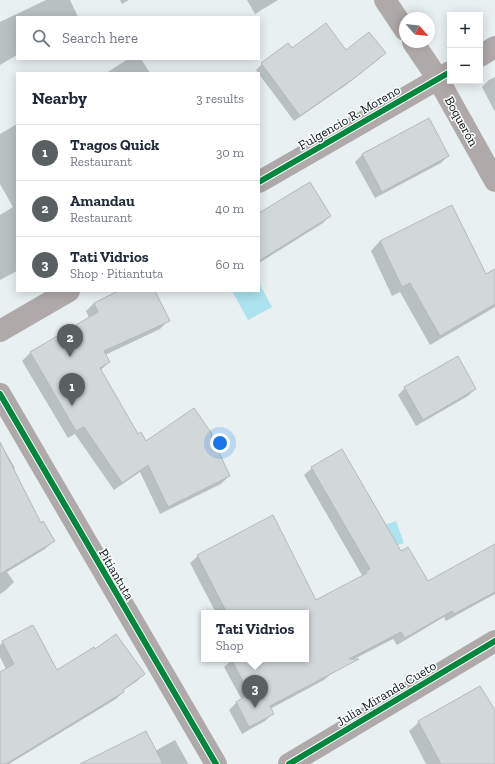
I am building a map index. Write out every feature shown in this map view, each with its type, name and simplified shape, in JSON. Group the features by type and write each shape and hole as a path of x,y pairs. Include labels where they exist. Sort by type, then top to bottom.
{"street":[{"path":"385,0 399,21"},
{"path":"483,54 495,47"},
{"name":"Boquerón","path":"418,48 444,76 495,181"},
{"name":"Fulgencio R. Moreno","path":"260,181 444,76"},
{"path":"0,331 67,292"},
{"name":"Pitiantuta","path":"0,394 216,764"},
{"name":"Julia Miranda Cueto","path":"289,764 495,641"}],"water":[{"path":"260,285 272,307 248,320 233,292 260,292"},
{"path":"396,521 404,543 369,555 362,533"}],"building":[{"path":"326,23 346,50 369,32 386,53 353,79 300,116 261,63 288,43 292,48"},
{"path":"429,118 449,156 382,192 362,154"},
{"path":"310,182 331,216 260,260 260,212"},
{"path":"452,205 486,274 495,269 495,304 440,336 410,283 402,287 380,241"},
{"path":"116,292 156,292 170,321 104,351 110,362 100,368 138,434 141,432 146,441 194,408 212,434 211,435 230,476 168,507 148,465 122,483 84,427 76,431 30,352 98,312 94,303"},
{"path":"458,356 476,389 423,420 404,387"},
{"path":"0,442 41,523 43,521 55,541 0,574"},
{"path":"342,449 401,551 408,547 428,581 495,544 495,592 454,614 452,611 405,638 401,632 349,659 359,659 270,706 274,714 249,727 236,702 250,694 233,662 309,662 309,610 225,610 197,555 273,515 316,600 367,573 366,571 370,569 311,467"},
{"path":"33,625 57,670 94,647 95,649 116,634 145,674 123,690 124,692 6,764 0,764 0,672 14,664 2,641"},
{"path":"480,686 495,710 495,764 441,764 418,721"},
{"path":"146,731 163,764 80,764"}],"cycle path":[{"path":"260,181 447,74"},
{"path":"0,394 216,764"},
{"path":"289,764 495,641"}],"place":[{"name":"Amandau","path":"70,357"},
{"name":"Tragos Quick","path":"72,406"},
{"name":"Tati Vidrios","path":"255,708"}]}
